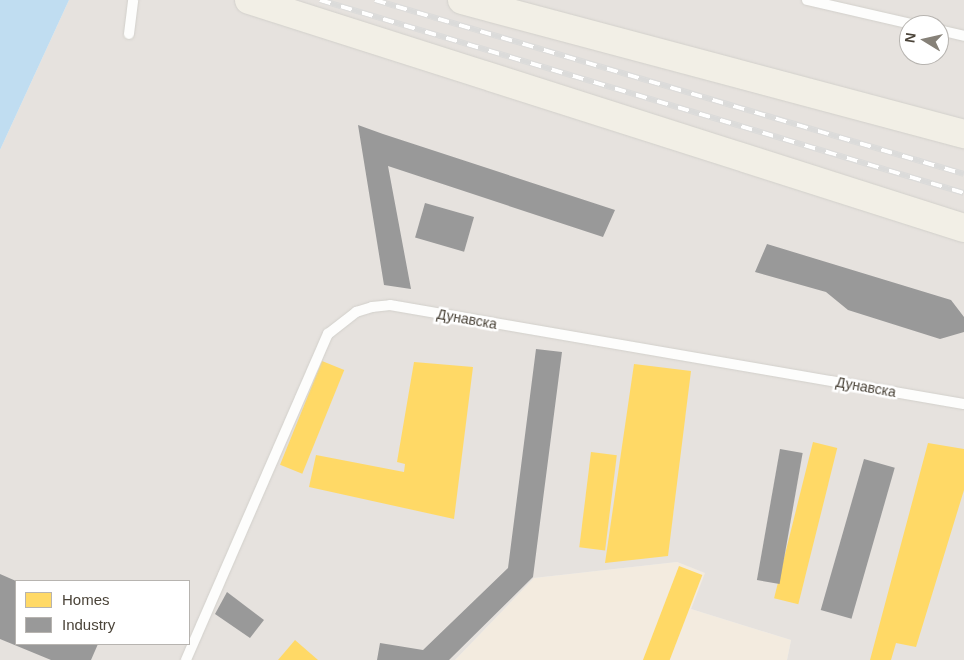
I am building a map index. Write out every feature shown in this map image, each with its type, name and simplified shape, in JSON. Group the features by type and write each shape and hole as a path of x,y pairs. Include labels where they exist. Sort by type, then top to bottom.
{"main road":[{"path":"462,0 962,133"},
{"path":"252,1 964,228"}],"lane":[{"path":"129,34 133,0"},
{"path":"807,0 899,21"},
{"path":"949,32 964,36"},
{"name":"Дунавска","path":"186,660 328,334 356,312 372,307 390,305 964,404"}],"shaded area":[{"path":"69,0 964,0 964,660 787,660 791,640 691,609 705,573 677,562 534,578 455,660 0,660 0,150"},
{"path":"677,562 706,573 691,609 791,640 787,660 455,660 534,578"}],"water":[{"path":"0,0 69,0 0,150"}],"building: Homes":[{"path":"322,361 344,370 302,474 280,465"},
{"path":"414,362 473,367 454,519 309,487 316,455 404,472 405,464 397,462"},
{"path":"634,364 691,371 668,556 605,563"},
{"path":"813,442 837,448 798,604 774,598"},
{"path":"928,443 964,449 964,490 916,647 896,643 891,660 870,660"},
{"path":"591,452 617,455 605,550 579,547"},
{"path":"679,566 702,575 670,660 643,660"},
{"path":"295,640 318,660 278,660"}],"building: Industry":[{"path":"358,125 615,210 603,237 388,166 411,289 384,285"},
{"path":"425,203 474,217 464,252 415,238"},
{"path":"767,244 951,300 964,317 964,332 940,339 848,310 826,292 755,272"},
{"path":"536,349 562,352 533,577 449,660 377,660 380,643 423,650 508,568"},
{"path":"780,449 803,453 780,584 757,580"},
{"path":"864,459 895,468 851,619 821,610"},
{"path":"0,574 15,581 15,645 98,645 91,660 51,660 0,639"},
{"path":"227,592 264,620 250,638 215,614"}],"railway":[{"path":"320,0 964,193"},
{"path":"375,0 964,174"}]}
